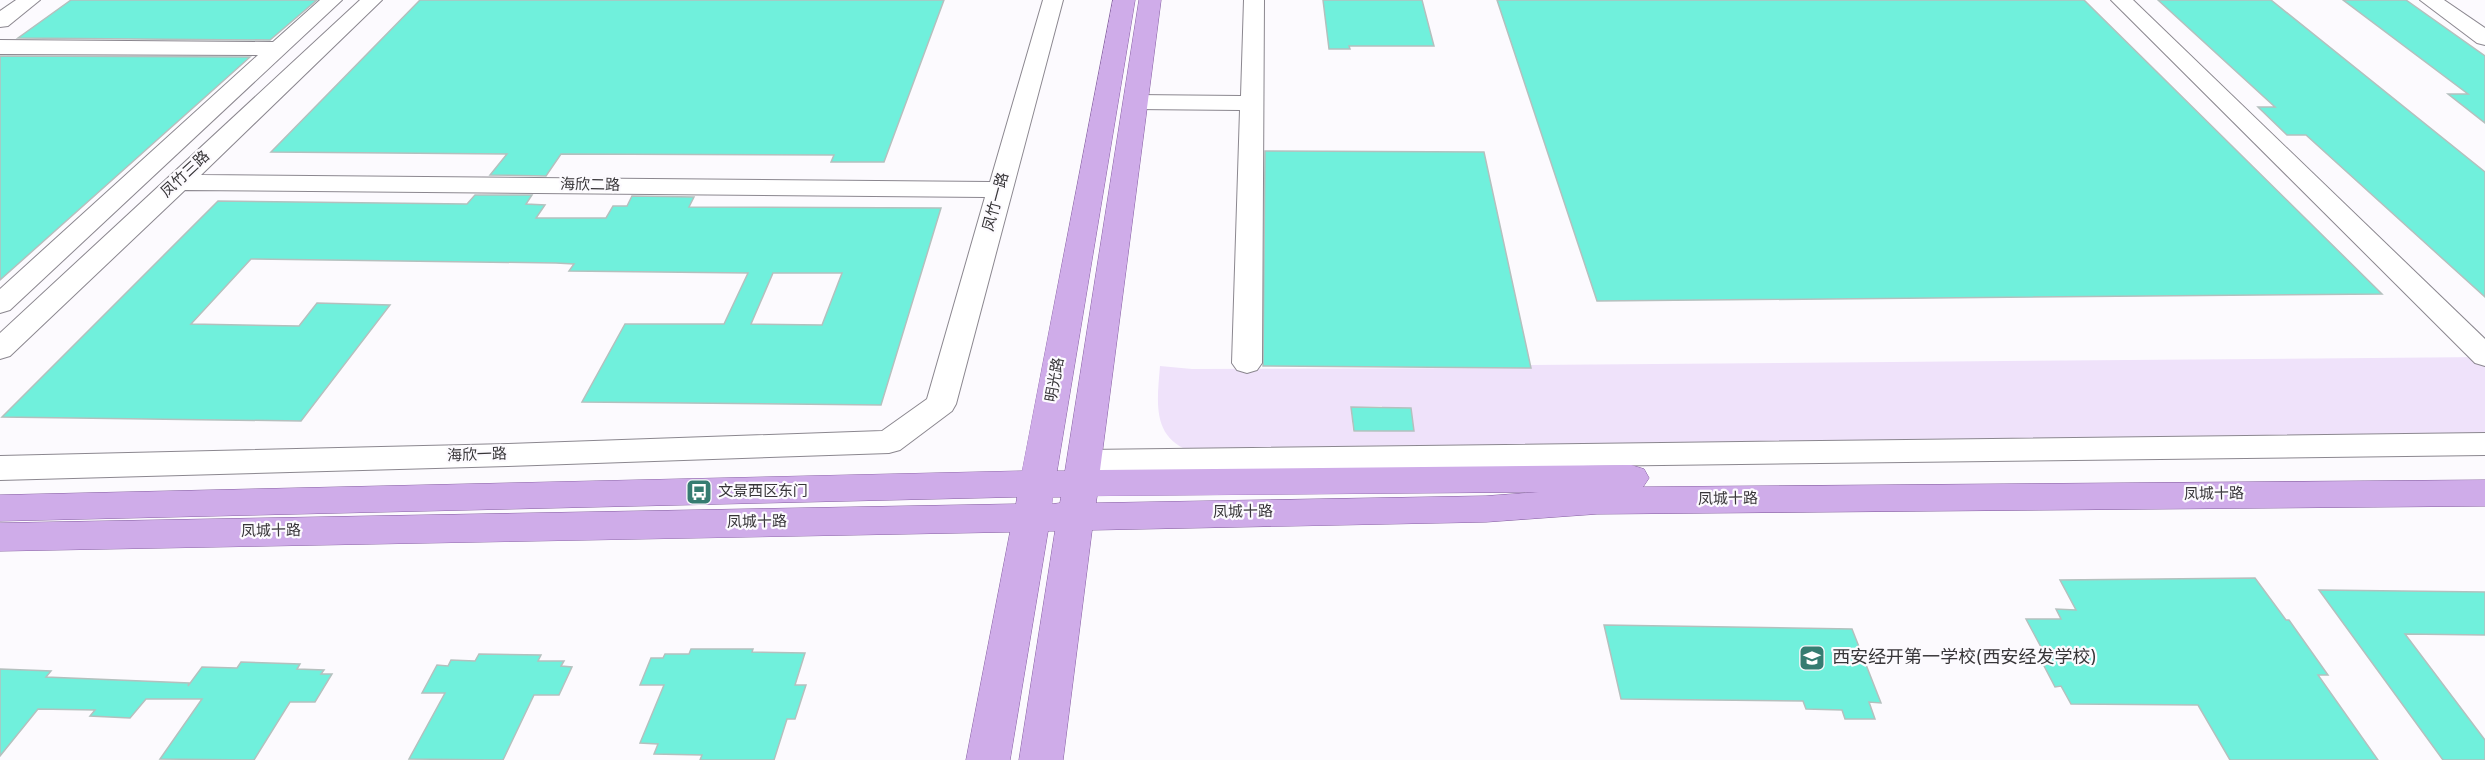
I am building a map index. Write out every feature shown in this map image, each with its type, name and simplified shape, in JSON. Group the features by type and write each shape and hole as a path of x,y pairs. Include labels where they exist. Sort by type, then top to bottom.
{"main road":[{"name":"明光路","path":"988,760 1124,0"},
{"path":"1041,760 1150,0"},
{"name":"凤城十路","path":"0,537 1032,519 1081,487 2485,470"},
{"name":"凤城十路","path":"0,508 1037,484 1486,509 1597,501 2485,493"}],"street":[{"path":"0,21 30,0"},
{"path":"0,304 332,0"},
{"name":"凤竹三路","path":"0,349 372,0"},
{"name":"凤竹一路","path":"940,404 1053,0"},
{"path":"1247,363 1254,0"},
{"path":"2121,0 2485,356"},
{"path":"2430,0 2485,38"},
{"path":"0,47 278,49"},
{"path":"1136,102 1252,103"},
{"name":"海欣二路","path":"179,182 1000,190"},
{"name":"海欣一路","path":"0,468 508,455 889,442 940,404"},
{"path":"1081,487 2485,444"}],"shaded area":[{"path":"2485,357 2485,441 1195,453 1181,447 1171,439 1164,429 1158,407 1160,366 1192,369 1531,368 1531,365","holes":["1382,406 1385,431 1353,432 1351,407","1397,408 1411,408 1414,431 1400,431"]}],"building":[{"path":"71,0 317,0 270,40 18,38"},
{"path":"420,0 944,0 884,162 831,162 834,155 561,154 546,176 490,175 507,154 271,152"},
{"path":"1323,0 1422,0 1434,46 1349,46 1350,49 1329,49"},
{"path":"1497,0 2084,0 2382,294 1597,301"},
{"path":"2158,0 2271,0 2485,172 2485,297 2306,135 2287,135 2258,107 2275,107"},
{"path":"2343,0 2406,0 2485,56 2485,123 2448,94 2468,94"},
{"path":"0,56 250,57 0,280"},
{"path":"1265,151 1484,152 1531,368 1263,366"},
{"path":"475,195 532,195 526,204 545,205 536,218 606,218 613,206 627,206 632,196 694,197 689,207 941,208 881,405 582,402 625,324 724,324 748,273 569,271 574,264 556,263 251,259 191,324 299,326 317,303 390,305 301,421 2,417 218,201 467,204","holes":["773,273 842,273 822,325 751,324"]},
{"path":"1351,407 1411,408 1414,431 1354,431"},
{"path":"2255,578 2286,620 2289,620 2328,675 2318,675 2378,760 2230,760 2198,705 2071,704 2061,686 2055,687 2043,664 2050,664 2026,619 2061,619 2056,609 2076,610 2060,580"},
{"path":"2319,590 2485,592 2485,635 2405,634 2485,740 2485,760 2443,760"},
{"path":"1604,625 1852,629 1881,703 1869,702 1875,719 1845,719 1842,710 1806,709 1803,701 1621,699"},
{"path":"691,649 753,649 752,652 805,653 795,685 806,685 795,719 787,719 774,760 700,760 702,755 654,754 658,744 640,743 664,685 640,685 651,658 663,658 665,654 689,654"},
{"path":"479,654 541,655 538,661 564,661 561,666 572,667 559,695 534,695 503,760 409,759 445,693 422,693 437,665 448,666 451,660 475,661"},
{"path":"241,662 300,664 297,669 324,670 321,674 332,674 315,702 290,702 254,760 160,759 202,699 146,699 130,718 90,716 95,710 38,709 0,756 0,669 51,671 46,677 189,683 188,686 202,667 237,668"}],"place":[{"name":"文景西区东门","path":"699,492"},
{"name":"西安经开第一学校(西安经发学校)","path":"1812,658"}]}
